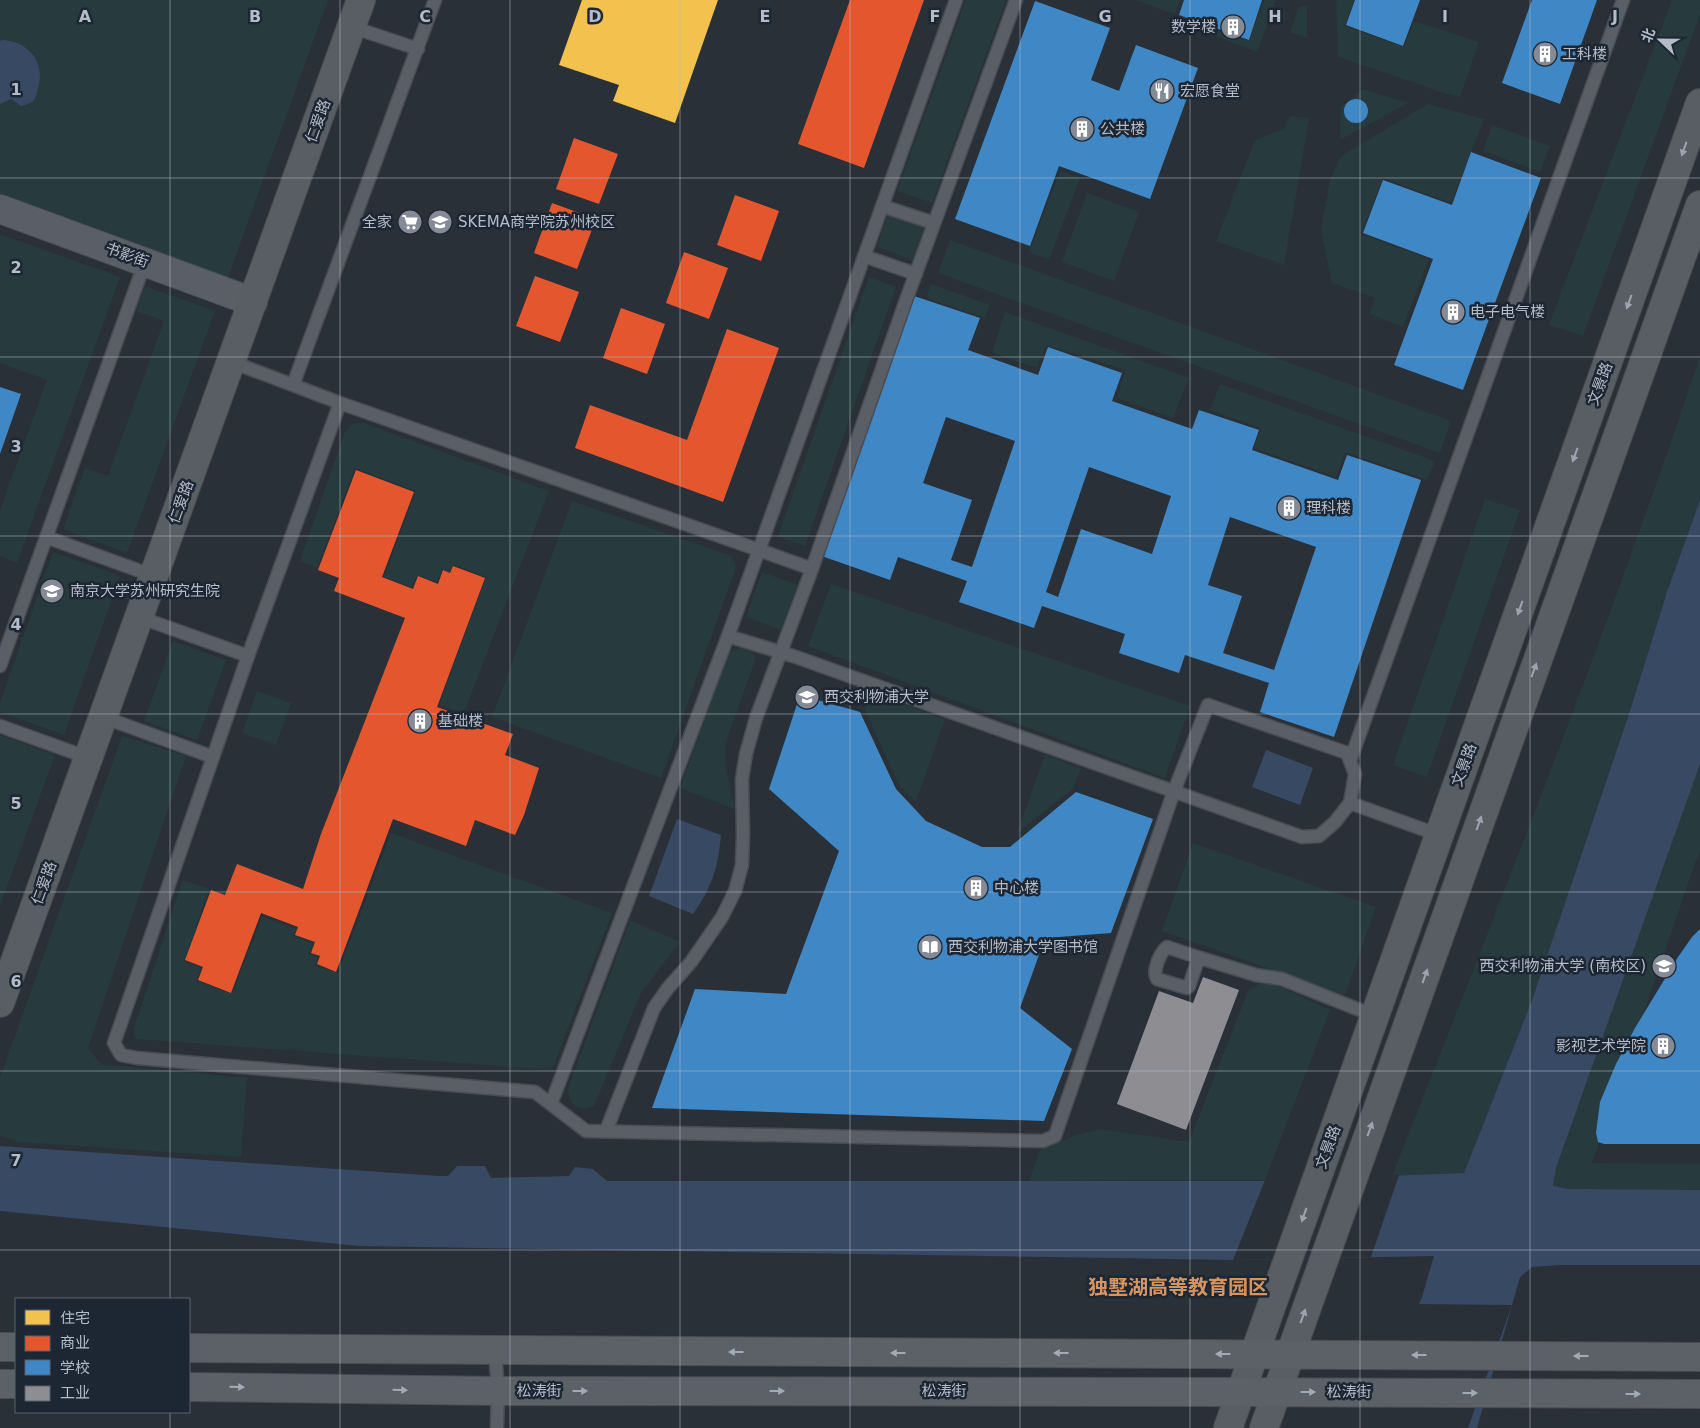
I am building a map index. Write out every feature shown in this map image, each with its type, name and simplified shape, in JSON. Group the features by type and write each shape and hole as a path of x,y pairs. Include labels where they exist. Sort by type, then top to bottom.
{"main road":[{"name":"仁爱路","path":"0,1003 361,0"},
{"name":"文景路","path":"1228,1428 1700,103"},
{"path":"1264,1428 1700,205"},
{"path":"0,1347 15,1347"},
{"path":"190,1348 1700,1357"},
{"path":"0,1384 15,1384"},
{"name":"松涛街","path":"190,1387 498,1391 1700,1394"}],"street":[{"name":"书影街","path":"0,209 253,302"}],"lane":[{"path":"293,385 435,0"},
{"path":"551,1104 728,636 956,0"},
{"path":"606,1131 654,1008 668,988 691,962 717,925 735,891 742,865 742,779 746,754 756,718 812,569 934,223 1016,0"},
{"path":"1350,761 1623,0"},
{"path":"352,26 418,49"},
{"path":"882,206 934,223"},
{"path":"864,256 916,274"},
{"path":"0,666 145,262"},
{"path":"232,362 812,569"},
{"path":"340,402 248,656 114,1043 121,1055 156,1060 535,1092 586,1131 1043,1141 1055,1136 1174,791 1208,705 1347,753 1355,774 1350,802 1335,822 1320,836 1302,837 1174,791 781,653 728,636"},
{"path":"46,537 154,576"},
{"path":"139,617 248,656"},
{"path":"103,717 213,757"},
{"path":"0,726 88,758"},
{"path":"1350,802 1439,835"},
{"path":"1197,957 1256,976 1282,978 1375,1016"},
{"path":"495,1351 498,1391 497,1428"}],"green space":[{"path":"0,0 328,0 226,283 0,198"},
{"path":"966,0 1006,0 932,203 897,191"},
{"path":"1134,0 1180,0 1175,14"},
{"path":"1264,0 1276,0 1257,52 1212,35 1214,29 1249,41"},
{"path":"1336,0 1354,0 1345,26 1404,47 1414,21 1479,42 1460,97 1338,57"},
{"path":"1672,0 1700,0 1700,14 1583,336 1549,325"},
{"path":"1307,6 1307,38 1290,32 1299,7"},
{"path":"1363,89 1408,103 1340,140 1341,107"},
{"path":"1428,104 1484,119 1451,203 1383,178 1361,234 1429,259 1403,327 1369,314 1375,298 1332,283 1321,230 1330,180 1341,156"},
{"path":"1290,116 1309,118 1284,265 1216,241 1255,140 1284,129"},
{"path":"1492,125 1550,146 1540,172 1483,151"},
{"path":"1060,171 1080,178 1049,260 1029,252"},
{"path":"1087,193 1139,212 1114,281 1062,262"},
{"path":"888,214 924,227 913,260 877,247"},
{"path":"0,234 120,277 17,563 0,556 0,510 47,380 0,363"},
{"path":"950,240 1451,421 1440,453 938,273"},
{"path":"869,277 896,287 805,546 778,536"},
{"path":"931,284 990,305 985,318 926,298"},
{"path":"145,286 215,311 127,553 63,529 85,468 108,476 164,321 136,311"},
{"path":"1005,312 1189,378 1173,418 1117,398 1125,370 1046,345 1037,368 992,353"},
{"path":"1700,357 1700,500 1667,592 1627,720 1531,1003 1464,1173 1392,1176 1590,666 1628,564"},
{"path":"1220,384 1435,461 1427,480 1345,452 1336,477 1254,448 1261,428 1210,410"},
{"path":"364,423 549,491 464,713 439,705 486,577 453,564 449,572 442,569 437,582 417,575 412,587 384,577 416,491 355,468 317,568 300,561 345,432 352,424"},
{"path":"1485,499 1520,510 1427,777 1393,765"},
{"path":"572,501 732,556 736,567 661,778 492,717"},
{"path":"53,552 120,576 64,735 0,712 0,703"},
{"path":"762,572 797,585 781,630 746,617"},
{"path":"831,584 1190,706 1165,778 808,646"},
{"path":"173,641 226,660 197,740 144,721"},
{"path":"741,648 753,653 756,658 727,739 725,757 735,809 680,788 728,653"},
{"path":"257,691 291,703 276,745 242,733"},
{"path":"871,693 945,719 916,802 899,785 864,708"},
{"path":"0,735 55,755 0,906"},
{"path":"122,736 186,756 88,1048 101,1064 247,1078 241,1157 18,1142 0,1135 0,1078"},
{"path":"1045,755 1081,768 1073,789 1017,833"},
{"path":"1700,764 1700,849 1592,1163 1700,1164 1700,1191 1568,1189 1553,1187 1556,1168"},
{"path":"391,833 612,913 552,1070 137,1039 134,1035 134,1028 183,880 209,889 184,961 201,968 196,981 232,994 262,917 296,929 293,936 312,944 309,954 318,957 315,966 338,973"},
{"path":"1193,843 1376,907 1345,995 1162,931"},
{"path":"630,920 680,942 641,993 594,1106 583,1108 575,1106 570,1099 568,1089"},
{"path":"1272,983 1330,1010 1265,1180 1029,1181 1040,1150 1074,1136 1100,1129 1189,1142 1248,991 1259,984"}],"water":[{"path":"0,41 20,44 33,55 37,62 40,79 35,97 33,101 21,106 11,99 0,104"},
{"path":"1700,500 1700,764 1556,1168 1553,1186 1568,1189 1700,1190 1700,1265 1559,1265 1532,1267 1520,1277 1477,1428 1367,1428 1422,1297 1434,1256 1233,1260 359,1246 0,1211 0,1146 439,1176 448,1176 457,1166 485,1166 491,1178 569,1176 575,1167 593,1169 607,1181 1257,1181 1464,1173 1531,1003 1627,720 1667,592"},
{"path":"1266,750 1313,768 1300,805 1252,787"},
{"path":"677,819 721,835 713,877 705,895 693,914 649,896"}],"pier":[{"path":"1399,1175 1371,1257 1233,1260 1265,1180"},
{"path":"1416,1304 1512,1305 1468,1428 1364,1428"}],"building: 住宅":[{"path":"582,0 718,0 675,123 613,101 619,85 559,65"}],"building: 商业":[{"path":"850,0 924,0 864,168 798,144"},
{"path":"574,138 618,154 599,204 556,189"},
{"path":"735,195 779,211 761,261 717,245"},
{"path":"552,203 596,219 577,269 534,253"},
{"path":"684,252 728,268 709,319 666,303"},
{"path":"535,276 579,292 560,342 516,326"},
{"path":"621,308 665,324 647,374 603,358"},
{"path":"727,329 779,348 723,502 575,448 590,405 687,440"},
{"name":"基础楼","path":"356,470 414,492 382,577 413,589 418,576 438,584 443,570 450,573 453,566 485,578 437,707 513,734 505,755 539,768 524,815 515,835 475,820 466,846 393,819 336,972 317,964 320,956 311,953 315,942 295,935 298,927 261,913 231,993 198,980 203,967 185,960 211,890 225,895 237,864 303,889 321,834 405,618 334,591 339,578 318,570"}],"building: 学校":[{"name":"数学楼","path":"1184,0 1262,0 1249,40 1179,15"},
{"path":"1355,0 1420,0 1403,46 1346,25"},
{"name":"工科楼","path":"1532,0 1597,0 1560,104 1502,83"},
{"name":"公共楼","path":"1035,1 1110,28 1091,80 1119,91 1136,45 1198,68 1150,199 1059,166 1030,246 955,219"},
{"path":"1356,99 1364,103 1368,111 1364,119 1356,123 1348,119 1344,111 1348,103"},
{"name":"电子电气楼","path":"1471,152 1541,178 1463,390 1394,365 1433,259 1363,233 1383,180 1452,205"},
{"name":"理科楼","path":"905,293 980,318 968,350 1038,375 1048,347 1122,373 1112,401 1192,429 1199,410 1259,430 1252,450 1338,480 1347,455 1421,480 1334,737 1260,712 1269,683 1185,655 1179,673 1119,653 1125,634 1042,606 1034,628 959,602 967,581 898,557 890,580 816,554","holes":["946,417 1015,441 972,567 951,560 972,500 923,483","1089,467 1171,496 1152,554 1081,529 1058,597 1046,592","1230,517 1316,547 1274,670 1223,653 1242,596 1208,585"]},
{"path":"0,387 21,394 0,454"},
{"name":"中心楼","path":"800,695 860,712 896,789 926,821 982,847 1010,847 1076,792 1153,819 1111,933 1045,938 1020,1008 1072,1049 1044,1121 652,1108 695,989 786,994 839,851 769,789"},
{"name":"影视艺术学院","path":"1700,929 1700,1144 1604,1144 1598,1142 1596,1133 1600,1102 1616,1064 1635,1028 1678,957"}],"building: 工业":[{"path":"1203,977 1239,990 1186,1130 1117,1104 1159,991 1193,1003"}],"place":[{"name":"数学楼","path":"1233,27"},
{"name":"工科楼","path":"1545,54"},
{"name":"宏愿食堂","path":"1162,91"},
{"name":"公共楼","path":"1082,129"},
{"name":"全家","path":"410,222"},
{"name":"SKEMA商学院苏州校区","path":"440,222"},
{"name":"电子电气楼","path":"1453,312"},
{"name":"理科楼","path":"1289,508"},
{"name":"南京大学苏州研究生院","path":"52,591"},
{"name":"西交利物浦大学","path":"807,697"},
{"name":"基础楼","path":"420,721"},
{"name":"中心楼","path":"976,888"},
{"name":"西交利物浦大学图书馆","path":"930,947"},
{"name":"西交利物浦大学 (南校区)","path":"1664,966"},
{"name":"影视艺术学院","path":"1663,1046"}],"district":[{"name":"独墅湖高等教育园区","path":"1178,1287"}]}
